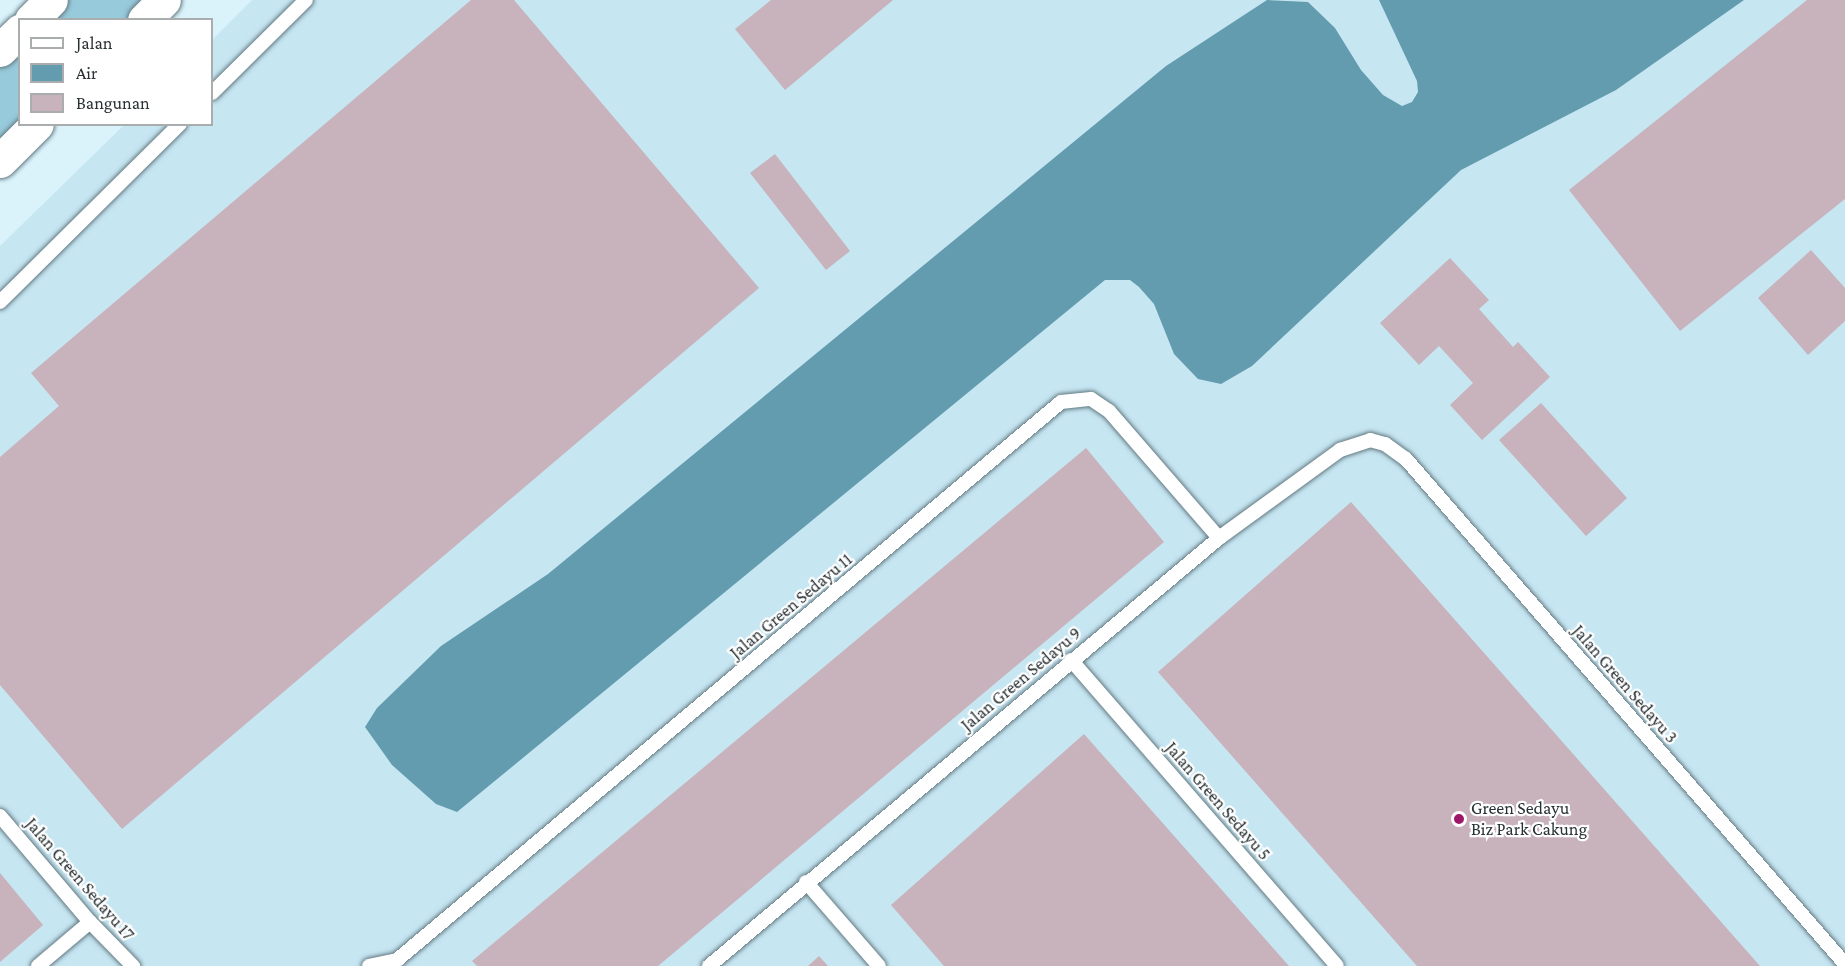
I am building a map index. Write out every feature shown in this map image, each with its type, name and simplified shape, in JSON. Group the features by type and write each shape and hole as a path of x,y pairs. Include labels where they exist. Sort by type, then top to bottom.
{"street":[{"path":"33,18 51,0"},
{"path":"146,18 164,0"},
{"path":"0,50 18,33"},
{"path":"4,148 34,126"}],"lane":[{"path":"213,92 306,0"},
{"path":"0,302 178,126"},
{"name":"Jalan Green Sedayu 11","path":"369,966 399,963 1061,402 1091,399 1109,411 1219,538"},
{"name":"Jalan Green Sedayu 9","path":"708,966 1219,538 1340,450 1370,440"},
{"name":"Jalan Green Sedayu 3","path":"1370,440 1385,444 1406,459 1845,964"},
{"name":"Jalan Green Sedayu 5","path":"1071,660 1337,966"},
{"name":"Jalan Green Sedayu 17","path":"0,816 90,922 133,966"},
{"path":"806,882 879,966"},
{"path":"38,966 90,922"}],"shaded area":[{"path":"51,0 164,0 145,18 33,18"},
{"path":"252,0 1845,0 1845,966 0,966 0,246 123,126 213,126 213,39"},
{"path":"18,32 19,126 0,161 0,50"}],"water":[{"path":"1267,0 1308,2 1335,28 1361,70 1383,95 1402,106 1412,102 1418,92 1417,81 1379,0 1744,0 1616,90 1461,170 1252,366 1221,384 1198,379 1174,354 1154,304 1139,287 1130,280 1105,280 457,812 436,804 392,765 365,727 377,708 441,646 548,574 1166,66"}],"building":[{"path":"471,0 514,0 759,288 122,829 0,685 0,457 59,406 31,373"},
{"path":"771,0 893,0 785,90 735,29"},
{"path":"1807,0 1845,0 1845,199 1680,331 1569,190"},
{"path":"775,154 850,251 826,270 750,173"},
{"path":"1811,250 1845,288 1845,321 1808,355 1758,298"},
{"path":"1450,258 1489,300 1479,309 1513,347 1518,342 1550,377 1482,440 1450,405 1473,383 1439,346 1419,365 1380,323"},
{"path":"1541,403 1627,498 1586,536 1499,440"},
{"path":"1086,448 1164,542 658,966 477,966 472,961"},
{"name":"Green Sedayu Biz Park Cakung","path":"1351,502 1760,966 1417,966 1158,672"},
{"path":"1084,734 1289,966 944,966 891,905"},
{"path":"0,873 43,925 0,962"},
{"path":"819,956 828,966 808,966"}],"place":[{"name":"Green Sedayu Biz Park Cakung","path":"1459,819"}]}
